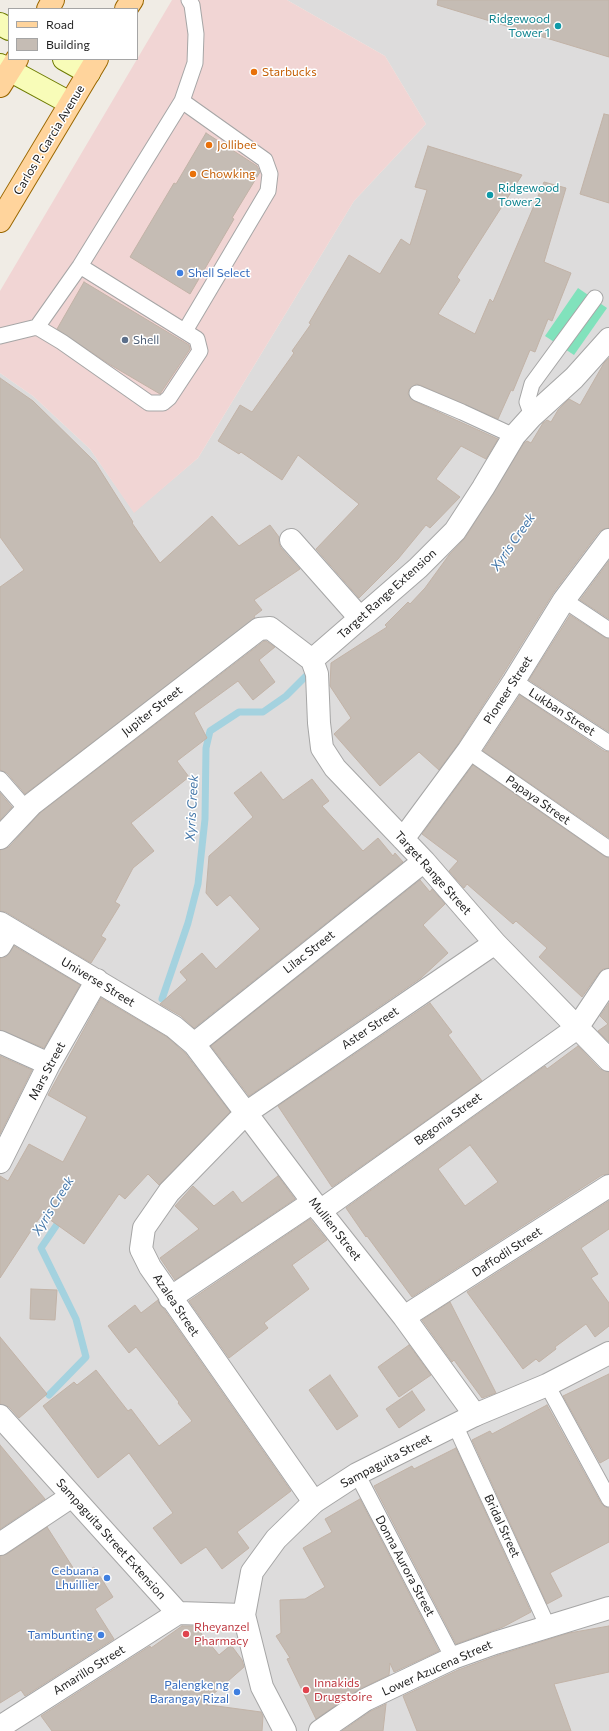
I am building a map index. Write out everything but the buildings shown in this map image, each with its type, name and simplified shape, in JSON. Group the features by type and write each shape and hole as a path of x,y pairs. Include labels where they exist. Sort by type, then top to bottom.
{"main road":[{"path":"68,60 93,66"},
{"name":"Carlos P. Garcia Avenue","path":"0,221 93,66"},
{"path":"7,70 70,104"}],"street":[{"name":"Target Range Extension","path":"312,660 418,568 455,531 514,436 532,416 574,378 609,338"},
{"path":"291,540 360,618"},
{"name":"Pioneer Street","path":"403,839 468,751 514,681 564,600 608,543"},
{"name":"Jupiter Street","path":"0,838 32,804 259,629 270,628 312,660"},
{"name":"Target Range Street","path":"312,660 317,674 319,723 322,748 335,768 424,861 495,943 609,1060"},
{"name":"Lilac Street","path":"194,1044 424,861"},
{"name":"Universe Street","path":"3,933 97,980 174,1027 194,1044"},
{"name":"Aster Street","path":"246,1113 495,943"},
{"name":"Mars Street","path":"0,1162 6,1136 97,980"},
{"path":"577,1028 609,980"},
{"name":"Begonia Street","path":"170,1298 317,1207 577,1028"},
{"path":"0,1042 49,1064"},
{"name":"Mullien Street","path":"194,1044 317,1207 404,1317 475,1415"},
{"name":"Azalea Street","path":"246,1113 169,1192 144,1228 141,1249 170,1298 314,1502"},
{"name":"Daffodil Street","path":"404,1317 609,1186"},
{"name":"Sampaguita Street","path":"285,1731 262,1687 244,1615 252,1572 276,1539 314,1502 357,1474 475,1415 547,1384 609,1353"},
{"name":"Sampaguita Street Extension","path":"0,1416 178,1613"},
{"path":"0,1544 72,1496"},
{"name":"Lower Azucena Street","path":"320,1731 365,1700 453,1658 548,1626 609,1608"},
{"path":"178,1613 244,1615"},
{"name":"Amarillo Street","path":"0,1726 178,1613"}],"lane":[{"path":"0,336 37,327 80,266 182,101 195,63 196,34 192,5 189,0"},
{"path":"182,101 265,160 270,174 268,190 185,331"},
{"path":"37,327 62,342 149,403 163,403 169,398 200,350 196,339 80,266"},
{"path":"532,416 527,402 532,384 595,298"},
{"path":"417,393 514,436"},
{"path":"564,600 609,630"},
{"name":"Lukban Street","path":"514,681 609,743"},
{"name":"Papaya Street","path":"468,751 609,848"},
{"path":"0,779 27,810"},
{"path":"547,1384 609,1499"},
{"name":"Bridal Street","path":"455,1425 548,1626"},
{"name":"Donna Aurora Street","path":"357,1474 453,1658"}],"shaded area":[{"name":"Shell","path":"172,0 287,0 385,56 426,124 354,201 198,458 134,513 90,449 33,396 0,373 0,291 137,60 138,60 138,58"},
{"path":"287,0 609,0 609,1731 0,1731 0,373 33,396 90,449 134,512 198,458 354,201 426,124 385,56"}],"green space":[{"path":"578,288 607,308 574,355 545,336"}],"waterway":[{"name":"Xyris Creek","path":"162,999 188,923 198,884 205,819 206,748 210,731 239,712 263,712 286,696 308,674"},
{"name":"Xyris Creek","path":"49,1395 86,1357 76,1319 41,1248 62,1217"}],"place":[{"name":"Ridgewood Tower 1","path":"558,26"},
{"name":"Starbucks","path":"254,72"},
{"name":"Jollibee","path":"209,145"},
{"name":"Chowking","path":"193,174"},
{"name":"Ridgewood Tower 2","path":"490,195"},
{"name":"Shell Select","path":"180,273"},
{"name":"Shell","path":"125,340"},
{"name":"Cebuana Lhuillier","path":"107,1578"},
{"name":"Rheyanzel Pharmacy","path":"186,1634"},
{"name":"Tambunting","path":"101,1635"},
{"name":"Innakids Drugstoire","path":"306,1690"},
{"name":"Palengke ng Barangay Rizal","path":"237,1692"}]}
